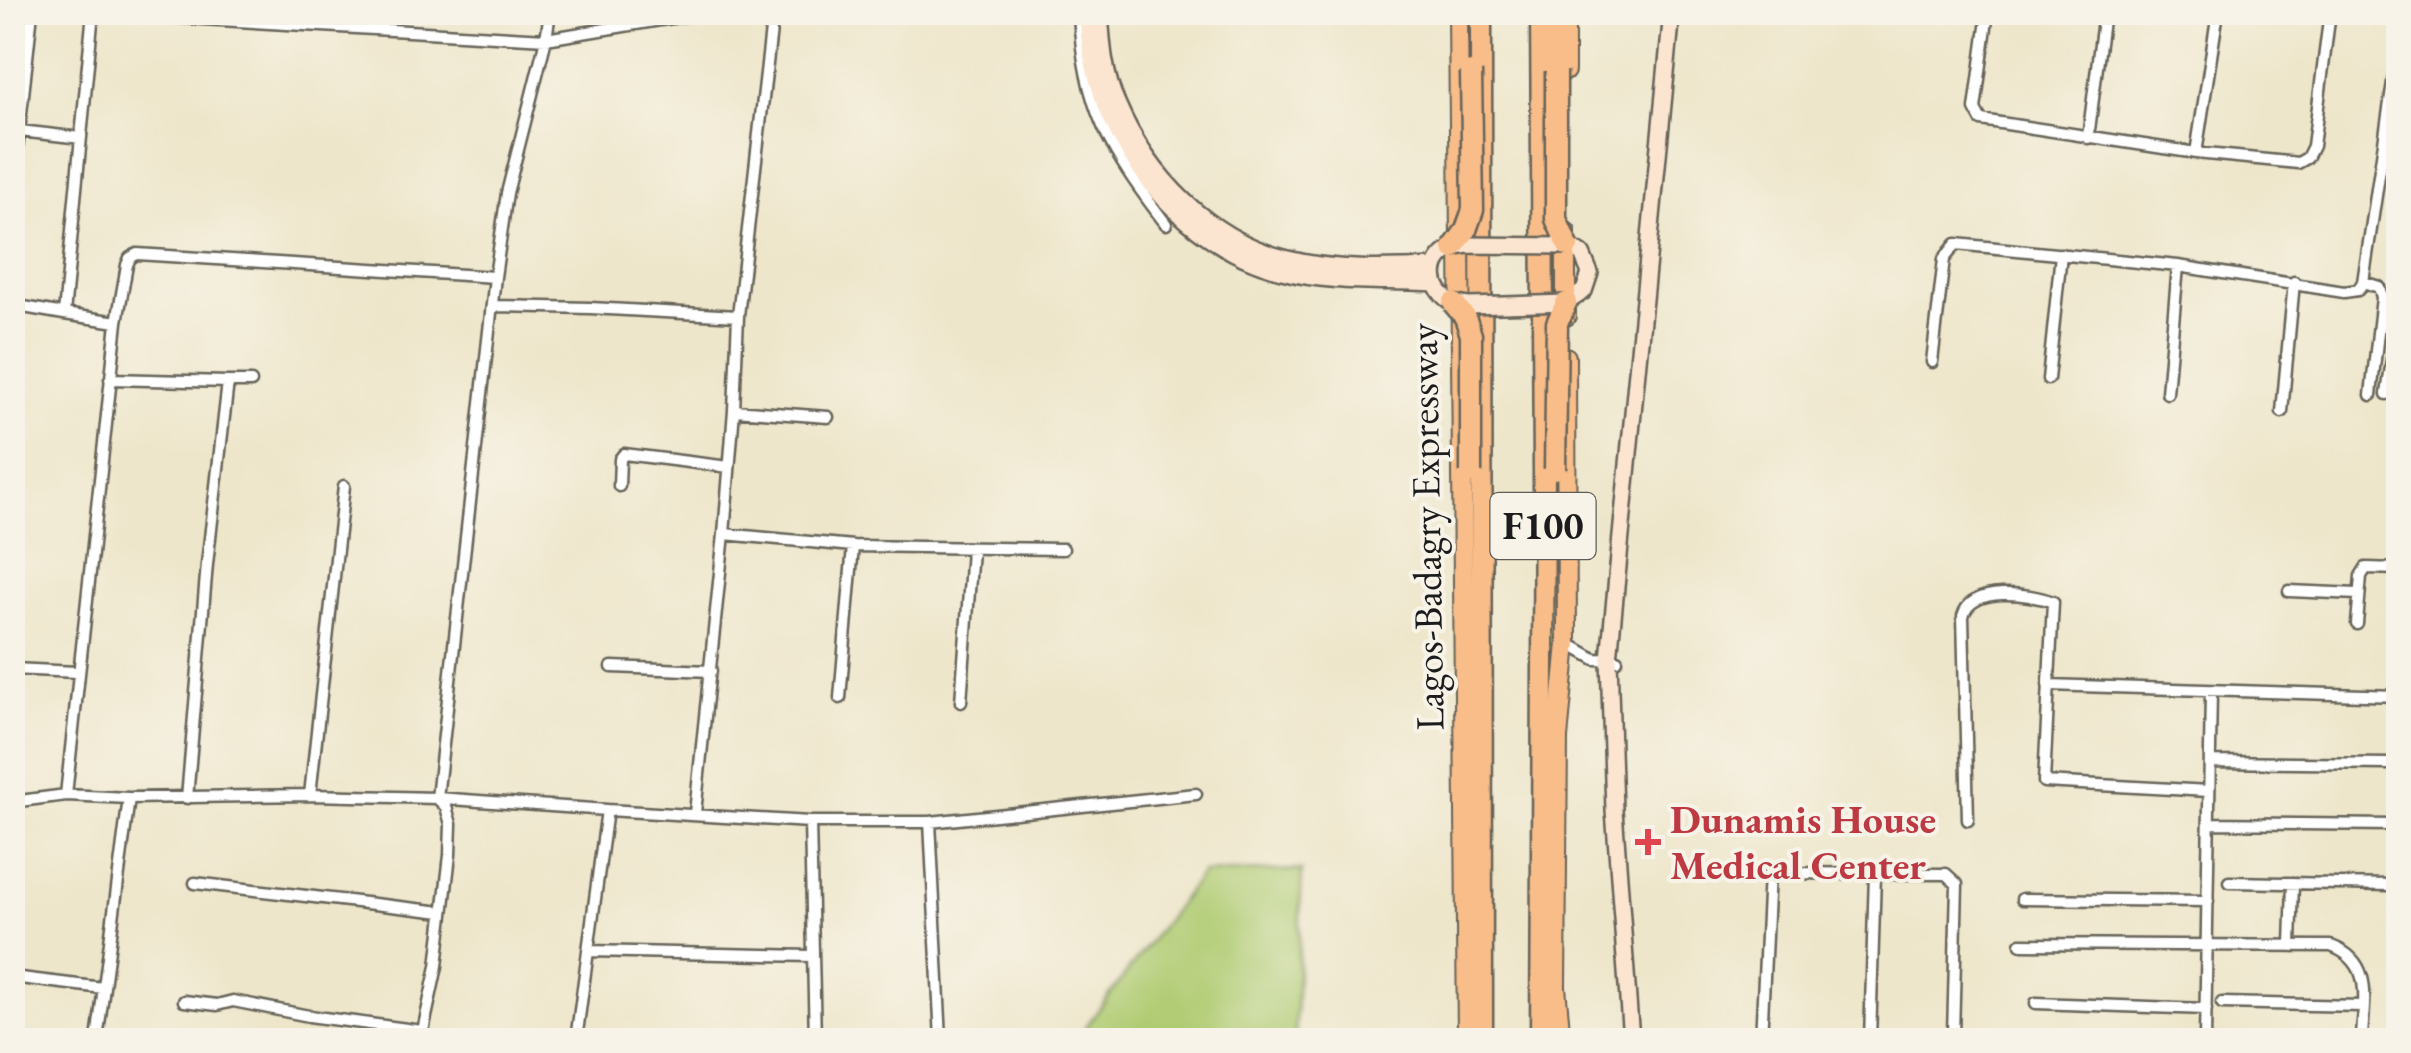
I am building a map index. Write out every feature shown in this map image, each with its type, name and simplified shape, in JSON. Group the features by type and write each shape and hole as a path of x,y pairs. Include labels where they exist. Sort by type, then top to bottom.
{"highway":[{"path":"1453,248 1466,230 1473,210 1470,12"},
{"name":"Lagos-Badagry Expressway","path":"1481,12 1482,1040"},
{"name":"F100","path":"1541,12 1541,1040"},
{"path":"1554,12 1556,219 1568,246"},
{"path":"1453,303 1465,317 1471,336 1474,626 1483,836"},
{"path":"1541,815 1552,624 1557,324 1566,304"}],"main road":[{"name":"Lagos-Badagry Expressway","path":"1458,12 1467,1040"},
{"path":"1560,1040 1556,987 1558,738 1566,652 1565,12"}],"street":[{"path":"12,197 32,12"},
{"path":"81,12 546,39 708,12"},
{"path":"437,798 508,192 550,12"},
{"path":"695,813 724,534 738,316 773,12"},
{"path":"1079,12 1089,94 1106,138 1166,224"},
{"path":"1087,12 1090,52 1100,91 1132,159 1205,235 1280,271 1315,277 1434,275"},
{"path":"1100,12 1107,73 1116,102 1175,202"},
{"path":"1634,1040 1614,810 1613,660 1675,12"},
{"path":"1988,12 1975,109 1981,120 2196,153 2298,163 2307,158 2312,146 2330,12"},
{"path":"2088,138 2104,12"},
{"path":"2196,153 2218,12"},
{"path":"64,314 93,13"},
{"path":"1932,362 1944,259 1956,244 2178,266 2354,292 2363,282 2398,49"},
{"path":"20,131 81,138"},
{"path":"1568,246 1582,254 1590,273 1584,291 1566,304 1453,303 1440,294 1434,275 1440,256 1453,248 1568,246"},
{"path":"66,794 110,380 130,258 137,254 496,278"},
{"path":"2048,379 2061,254"},
{"path":"2167,392 2178,266"},
{"path":"2282,412 2294,282"},
{"path":"2363,282 2379,287 2382,297 2371,396"},
{"path":"12,305 117,322"},
{"path":"494,306 738,316"},
{"path":"2387,394 2398,338"},
{"path":"110,380 252,382"},
{"path":"187,798 207,564 228,382"},
{"path":"734,410 828,417"},
{"path":"619,486 620,459 624,454 729,467"},
{"path":"310,795 344,486"},
{"path":"724,534 853,546 1063,549"},
{"path":"840,698 853,546"},
{"path":"961,702 972,550"},
{"path":"2357,624 2358,594 2366,568 2398,569"},
{"path":"2289,591 2358,594"},
{"path":"1968,820 1963,616 1974,598 1983,596 2028,595 2054,602 2044,782 2210,790"},
{"path":"1566,652 1613,660"},
{"path":"612,667 711,671"},
{"path":"12,669 78,672"},
{"path":"2048,685 2398,696"},
{"path":"2205,1040 2210,692"},
{"path":"2210,762 2389,764"},
{"path":"12,802 66,794 129,798 310,795 437,798 810,822 930,822 1196,794"},
{"path":"98,1040 129,798"},
{"path":"184,1001 216,1005 233,1001 421,1036 438,966 452,824 446,807 437,798"},
{"path":"576,1040 607,810"},
{"path":"810,822 815,1040"},
{"path":"930,822 942,1040"},
{"path":"2210,823 2394,826"},
{"path":"1761,1040 1769,873 1946,874 1957,884 1950,1040"},
{"path":"1870,1040 1875,874"},
{"path":"2229,882 2390,886"},
{"path":"194,883 442,912"},
{"path":"2291,945 2293,883"},
{"path":"2022,900 2208,901"},
{"path":"2021,944 2331,946 2354,958 2364,976 2362,1040"},
{"path":"589,951 812,956"},
{"path":"12,977 103,988"},
{"path":"2036,1002 2206,1009"},
{"path":"2222,1003 2363,1006"}],"green space":[{"path":"1302,870 1295,1040 1083,1040 1084,1029 1202,873"}],"place":[{"name":"Dunamis House Medical Center","path":"1648,842"}]}
